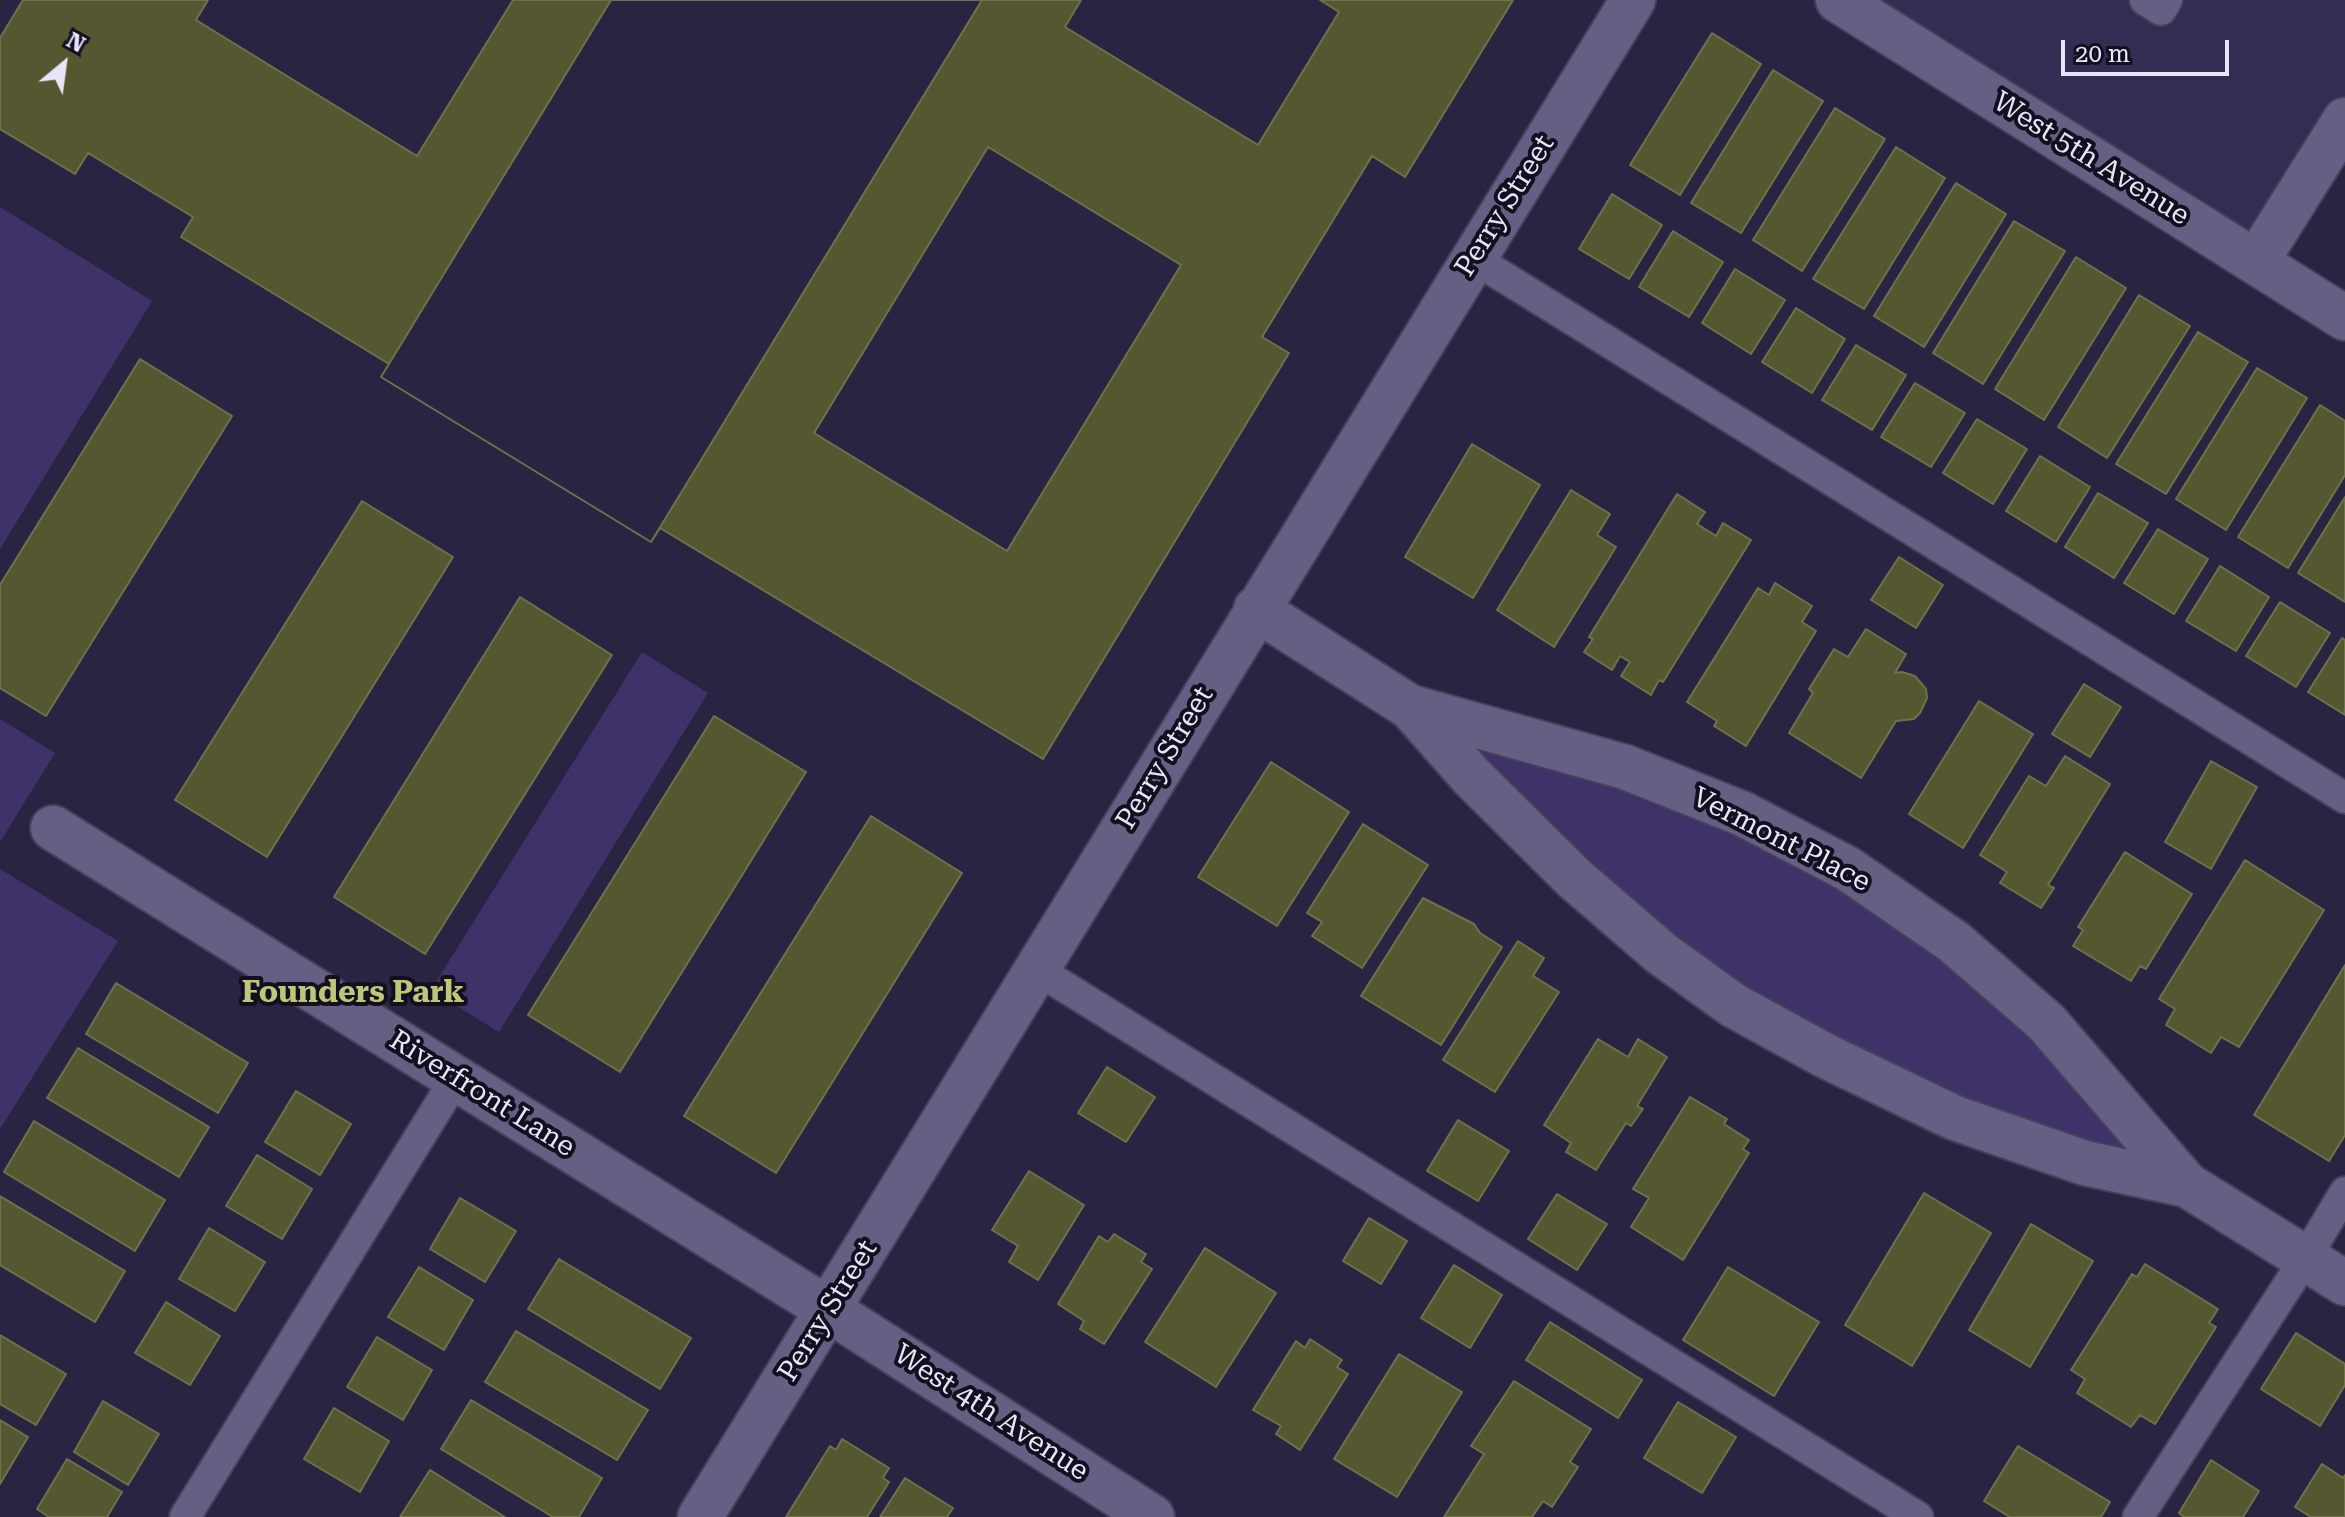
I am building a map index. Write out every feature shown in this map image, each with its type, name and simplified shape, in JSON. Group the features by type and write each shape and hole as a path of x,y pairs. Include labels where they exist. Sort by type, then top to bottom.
{"street":[{"name":"Perry Street","path":"700,1517 1633,0"},
{"name":"West 5th Avenue","path":"1838,0 2345,318"},
{"path":"2256,262 2345,120"},
{"name":"Vermont Place","path":"1256,609 1410,707 1472,777 1574,878 1661,953 1733,1005 1824,1055 1955,1118 2085,1163 2187,1185"},
{"name":"Vermont Place","path":"1410,707 1625,767 1743,814 1848,869 1954,942 2046,1022 2187,1185 2345,1283"},
{"name":"Riverfront Lane","path":"53,828 829,1310"},
{"name":"West 4th Avenue","path":"829,1310 1152,1517"}],"lane":[{"path":"2145,0 2161,10 2167,0"},
{"path":"1473,258 2345,798"},
{"path":"1036,969 1918,1517"},
{"path":"185,1517 456,1078"},
{"path":"2138,1517 2345,1192"}],"shaded area":[{"path":"1838,0 2345,0 2345,120 2256,262"},
{"path":"0,207 152,301 0,549"},
{"path":"642,652 708,693 499,1032 431,990"},
{"path":"1410,707 1625,767 1954,942 2187,1185 2085,1163 1733,1005"},
{"path":"0,719 55,753 0,842"},
{"path":"0,869 118,941 0,1129"}],"building":[{"path":"23,0 208,0 196,20 417,156 513,0 1081,0 1065,27 1258,145 1339,12 1320,0 1513,0 1405,177 1372,156 1262,337 1289,353 1043,759 660,528 651,542 381,377 389,364 181,237 193,217 88,153 75,174 0,129 0,38","holes":["988,147 1181,265 1007,551 814,433"]},
{"path":"611,0 982,0 651,542 381,377"},
{"path":"1712,33 1761,64 1680,195 1630,165"},
{"path":"1773,70 1823,101 1741,233 1691,203"},
{"path":"1835,108 1885,139 1802,271 1753,240"},
{"path":"1896,147 1945,178 1864,309 1813,279"},
{"path":"1956,183 2006,214 1924,347 1874,316"},
{"path":"1612,194 1662,225 1629,279 1579,249"},
{"path":"2014,221 2065,251 1983,384 1933,353"},
{"path":"1673,231 1723,262 1689,317 1639,287"},
{"path":"2076,257 2126,288 2044,420 1995,389"},
{"path":"1735,269 1785,300 1751,354 1702,323"},
{"path":"2139,295 2190,326 2107,458 2058,427"},
{"path":"1796,308 1845,339 1812,393 1762,362"},
{"path":"2198,332 2248,362 2166,494 2116,464"},
{"path":"1856,345 1906,375 1872,430 1822,400"},
{"path":"140,359 232,416 46,716 0,688 0,585"},
{"path":"2257,368 2307,398 2226,530 2176,499"},
{"path":"1915,383 1965,413 1931,467 1881,437"},
{"path":"2320,405 2345,421 2345,475 2288,568 2238,537"},
{"path":"1977,419 2027,449 1993,504 1943,473"},
{"path":"1472,444 1540,485 1473,598 1405,557"},
{"path":"2040,456 2090,487 2056,542 2006,511"},
{"path":"1571,490 1610,514 1597,535 1616,547 1554,647 1497,610"},
{"path":"2098,493 2148,523 2114,578 2065,547"},
{"path":"1677,494 1705,512 1697,524 1716,536 1723,523 1751,540 1663,682 1659,680 1651,695 1621,676 1630,662 1620,656 1612,670 1584,652 1593,639 1589,637"},
{"path":"2345,497 2345,602 2298,573"},
{"path":"362,501 453,557 267,857 175,800"},
{"path":"2158,529 2208,559 2174,614 2124,583"},
{"path":"1899,557 1943,585 1916,628 1871,600"},
{"path":"2220,566 2269,597 2236,651 2186,621"},
{"path":"1775,583 1812,606 1802,622 1816,631 1746,746 1714,726 1717,721 1687,702 1758,588 1769,595"},
{"path":"520,597 612,655 425,954 334,897"},
{"path":"2280,602 2330,633 2296,687 2246,656"},
{"path":"1866,629 1906,654 1895,673 1915,676 1926,689 1927,698 1914,719 1896,721 1861,778 1789,733 1813,693 1809,689 1834,649 1848,657"},
{"path":"2342,638 2345,640 2345,715 2308,692"},
{"path":"2084,684 2121,707 2090,757 2052,734"},
{"path":"1979,701 2033,734 1963,848 1909,814"},
{"path":"714,716 806,772 620,1072 528,1015"},
{"path":"2065,756 2110,784 2048,885 2054,888 2041,908 2000,883 2007,872 1980,855 2029,776 2046,786"},
{"path":"2211,761 2257,787 2211,869 2165,842"},
{"path":"1271,762 1349,812 1277,926 1198,877"},
{"path":"871,816 962,873 776,1173 684,1116"},
{"path":"1363,824 1428,865 1362,968 1312,936 1322,922 1307,913"},
{"path":"2125,852 2192,894 2146,969 2140,966 2131,981 2073,946 2083,930 2078,927"},
{"path":"2245,860 2324,910 2239,1047 2221,1037 2211,1053 2166,1025 2175,1009 2159,999"},
{"path":"1423,898 1474,924 1480,933 1502,947 1441,1045 1361,996"},
{"path":"1518,941 1544,958 1533,976 1559,992 1495,1092 1443,1060"},
{"path":"2345,965 2345,1135 2329,1161 2254,1115"},
{"path":"116,983 248,1063 218,1113 86,1034"},
{"path":"1598,1039 1628,1057 1638,1039 1667,1057 1637,1106 1643,1109 1631,1126 1626,1123 1596,1170 1566,1152 1571,1143 1544,1125"},
{"path":"78,1048 209,1127 179,1177 47,1098"},
{"path":"1107,1067 1155,1097 1126,1142 1078,1113"},
{"path":"296,1091 351,1124 320,1175 265,1142"},
{"path":"1690,1097 1727,1119 1724,1124 1749,1140 1743,1149 1749,1153 1683,1260 1631,1227 1649,1198 1633,1189"},
{"path":"1458,1120 1509,1151 1478,1201 1427,1171"},
{"path":"34,1121 165,1200 135,1251 4,1172"},
{"path":"257,1155 312,1189 282,1239 226,1206"},
{"path":"1029,1171 1084,1205 1038,1280 1009,1262 1018,1246 992,1230"},
{"path":"1924,1193 1991,1233 1912,1366 1845,1325"},
{"path":"1557,1194 1607,1224 1577,1270 1528,1239"},
{"path":"0,1196 125,1271 95,1322 0,1265"},
{"path":"460,1198 516,1231 485,1282 430,1249"},
{"path":"1369,1218 1407,1241 1381,1284 1343,1261"},
{"path":"2031,1224 2093,1261 2030,1367 1969,1330"},
{"path":"209,1228 265,1262 235,1311 179,1279"},
{"path":"1114,1234 1146,1254 1141,1262 1152,1269 1104,1344 1080,1329 1084,1321 1058,1304 1099,1236 1108,1242"},
{"path":"1205,1248 1276,1293 1216,1387 1145,1342"},
{"path":"559,1259 691,1338 660,1389 528,1309"},
{"path":"2145,1264 2218,1309 2209,1323 2216,1327 2155,1424 2140,1415 2131,1427 2077,1393 2085,1379 2071,1370 2132,1274 2137,1277"},
{"path":"1454,1265 1502,1295 1470,1348 1421,1318"},
{"path":"419,1267 473,1300 444,1350 388,1317"},
{"path":"1728,1267 1819,1322 1774,1396 1683,1340"},
{"path":"166,1302 220,1336 190,1385 135,1353"},
{"path":"1550,1322 1642,1380 1618,1418 1526,1360"},
{"path":"516,1331 648,1410 617,1460 485,1382"},
{"path":"2296,1333 2345,1364 2345,1385 2320,1426 2261,1389"},
{"path":"0,1335 66,1374 36,1425 0,1404"},
{"path":"377,1337 432,1370 403,1420 347,1387"},
{"path":"1310,1339 1342,1360 1337,1367 1348,1374 1300,1450 1276,1434 1281,1426 1253,1410 1296,1341 1305,1348"},
{"path":"1399,1354 1462,1392 1397,1497 1334,1459"},
{"path":"1514,1381 1591,1429 1570,1462 1578,1467 1552,1507 1543,1501 1532,1517 1444,1517 1484,1454 1471,1446"},
{"path":"471,1400 602,1478 579,1517 553,1517 441,1449"},
{"path":"103,1401 159,1434 128,1485 74,1452"},
{"path":"1678,1402 1736,1437 1702,1493 1644,1458"},
{"path":"334,1408 389,1441 360,1492 304,1459"},
{"path":"0,1420 28,1437 0,1484"},
{"path":"842,1439 889,1468 883,1478 889,1482 867,1517 786,1517 830,1446 836,1450"},
{"path":"2018,1446 2110,1502 2101,1517 2010,1517 1984,1501"},
{"path":"67,1459 122,1492 107,1517 49,1517 37,1509"},
{"path":"2211,1460 2259,1491 2243,1517 2184,1517 2179,1513"},
{"path":"2322,1464 2343,1478 2345,1475 2345,1517 2311,1517 2295,1507"},
{"path":"430,1470 505,1517 400,1517"},
{"path":"905,1478 953,1508 947,1517 880,1517"}],"district":[{"name":"Founders Park","path":"353,993"}]}
